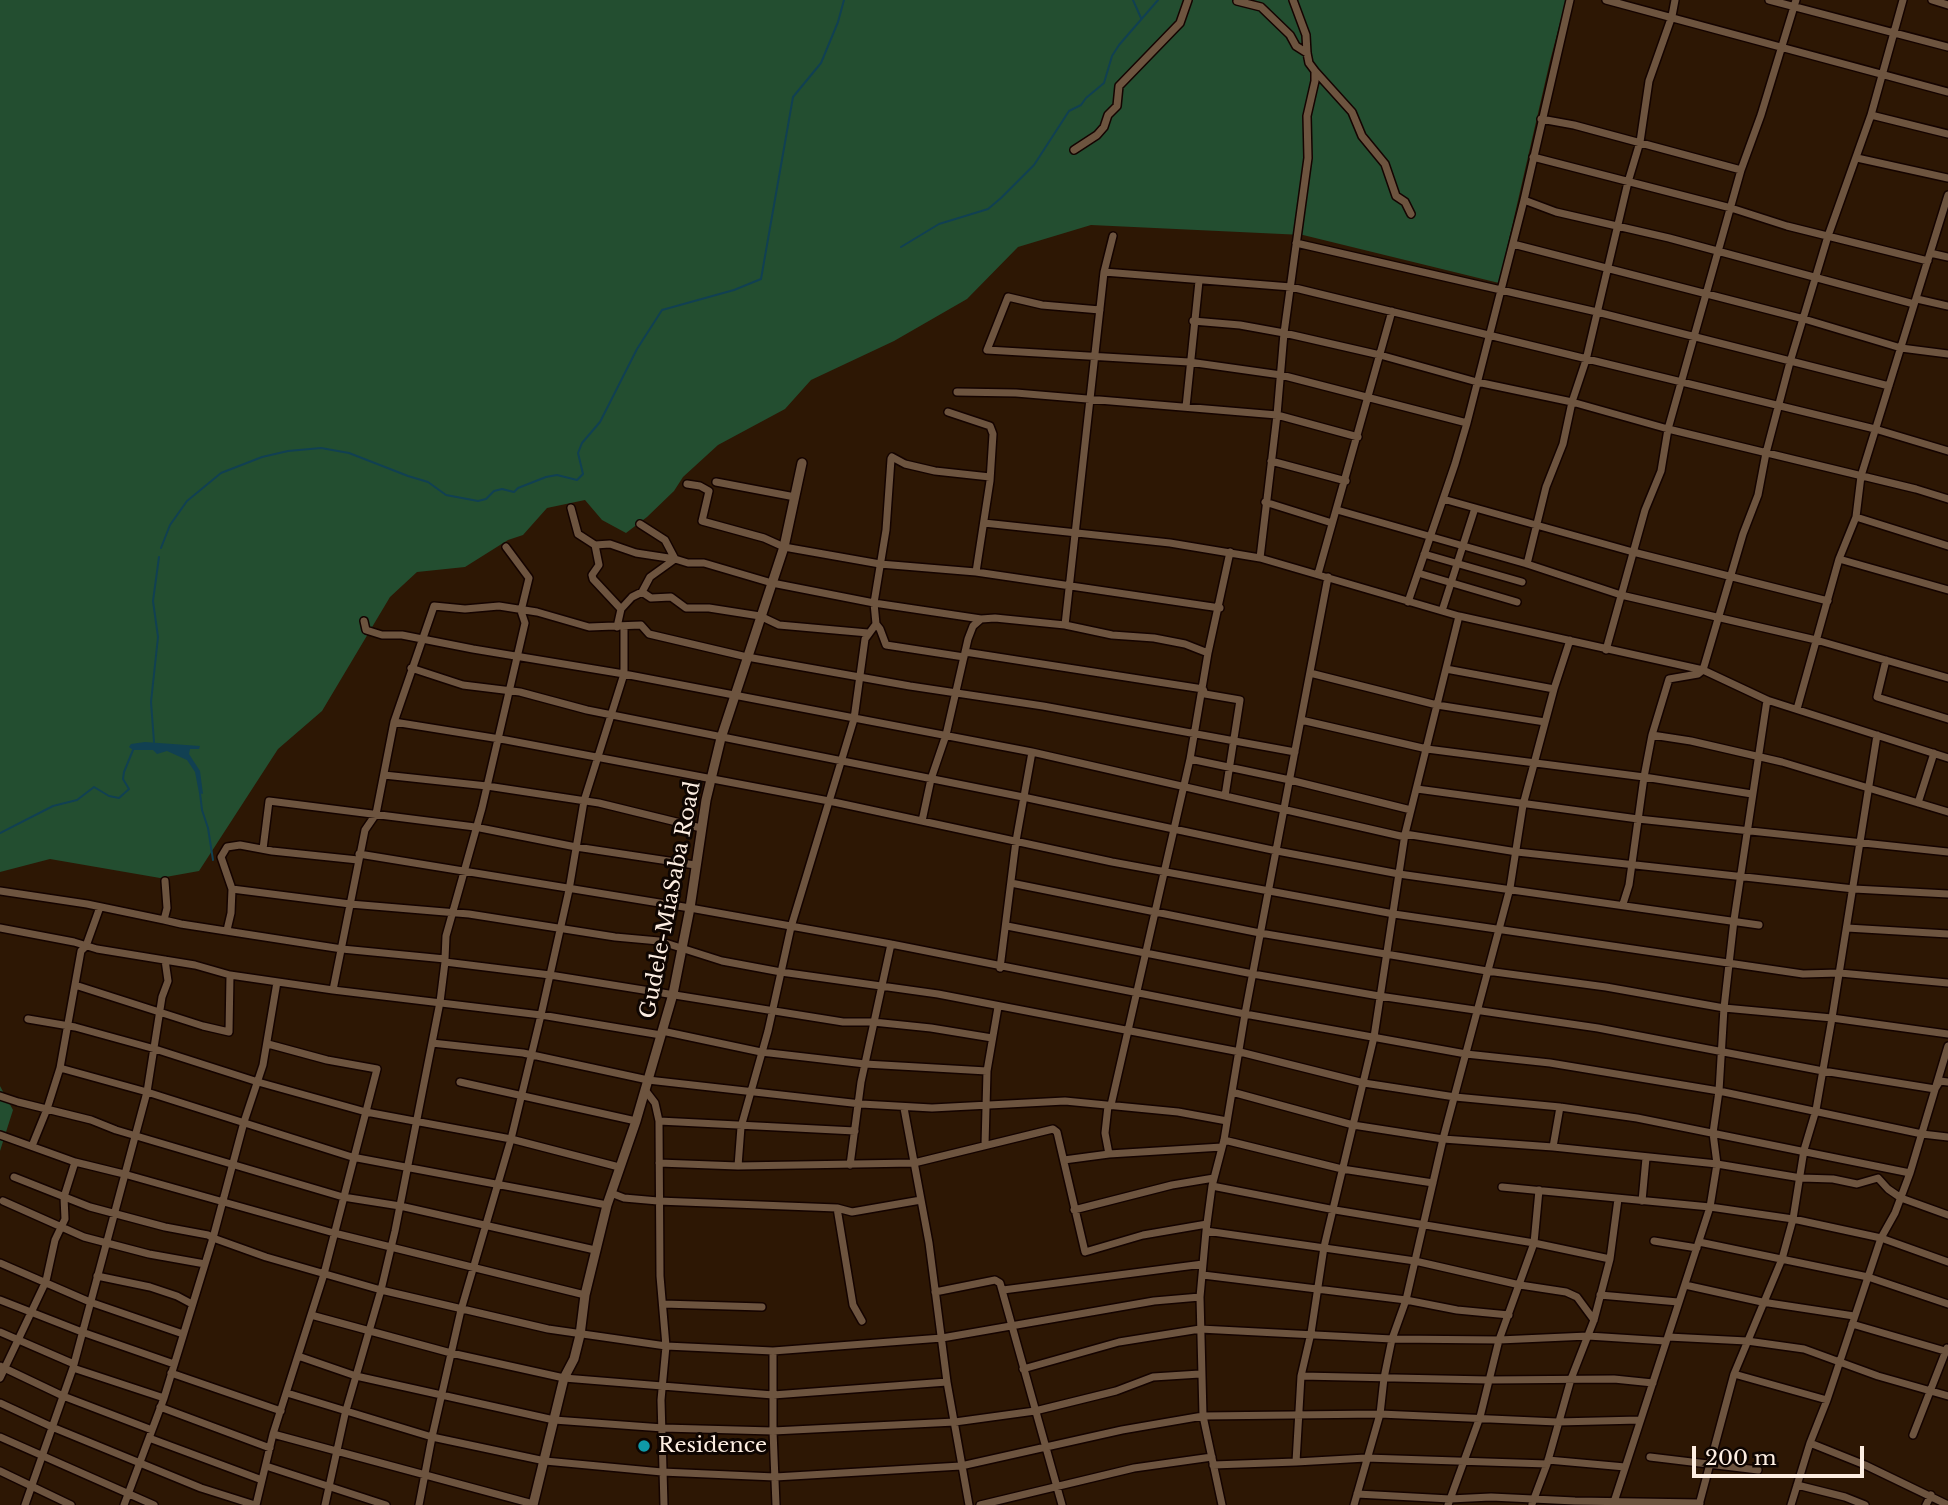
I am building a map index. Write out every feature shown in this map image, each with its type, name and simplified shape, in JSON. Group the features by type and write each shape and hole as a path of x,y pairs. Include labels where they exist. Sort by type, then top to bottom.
{"street":[{"path":"1074,150 1104,127 1108,115 1117,106 1119,86 1180,23 1188,0"},
{"path":"1293,0 1306,35 1309,63 1352,112 1362,136 1385,164 1396,196 1405,202 1411,214"},
{"path":"1408,602 1467,423 1487,336 1524,200 1570,0"},
{"path":"1606,0 1948,92"},
{"path":"1527,564 1546,487 1563,444 1572,402 1586,360 1640,142 1649,81 1675,0"},
{"path":"1769,0 1795,4 1948,47"},
{"path":"1623,904 1628,894 1652,735 1669,679 1698,674 1703,670 1758,495 1777,406 1790,362 1828,236 1871,115 1903,0"},
{"path":"1932,0 1948,5"},
{"path":"1237,1 1261,7 1290,35 1296,46 1307,53"},
{"path":"1606,649 1645,510 1661,471 1668,429 1741,170 1795,4"},
{"path":"1260,558 1278,415 1284,333 1308,158 1307,116 1315,71"},
{"path":"1871,115 1948,135"},
{"path":"1541,119 1640,142 1741,170"},
{"path":"1533,157 1828,236 1929,257 1948,257"},
{"path":"1857,158 1948,178"},
{"path":"1797,709 1839,559 1856,517 1861,476 1948,195"},
{"path":"1524,200 1556,212 1618,225 1817,278 1948,306"},
{"path":"1065,625 1097,356 1104,272 1113,236"},
{"path":"1296,243 1597,312 1889,386"},
{"path":"1513,244 1804,319 1901,348 1948,354"},
{"path":"1104,272 1290,288 1875,429 1948,451"},
{"path":"1186,407 1199,281"},
{"path":"1100,310 1042,305 1008,297 987,350 1189,362 1281,375 1467,423"},
{"path":"1318,574 1392,311"},
{"path":"1193,321 1284,333 1380,355 1477,382 1572,402 1668,429 1948,499"},
{"path":"957,392 1016,393 1278,415 1358,437"},
{"path":"948,412 990,426 993,434 990,477 976,572"},
{"path":"990,477 935,471 892,458 886,530 874,603 876,624 886,645 1203,689"},
{"path":"1271,461 1346,481"},
{"name":"Gudele-MiaSaba Road","path":"533,1504 564,1378 580,1335 585,1295 607,1205 636,1121 673,994 690,908 701,828 721,738 784,547 802,463"},
{"path":"716,482 795,496"},
{"path":"687,484 709,491 702,521 764,538 784,547 880,564 976,572 1220,608"},
{"path":"1443,499 1633,552 1828,601"},
{"path":"1265,502 1332,523"},
{"path":"571,508 578,534 595,545 610,544 636,553 688,563 704,563 772,583 874,603 981,619 1065,625 1112,635 1172,641 1208,653"},
{"path":"1442,611 1475,508"},
{"path":"1337,510 1527,564 1621,595 1816,640 1948,678"},
{"path":"1856,517 1948,545"},
{"path":"984,523 1170,543 1260,558 1459,616 1703,670 1767,701 1948,758"},
{"path":"640,524 665,540 675,559"},
{"path":"595,545 600,565 593,579 621,609"},
{"path":"325,1505 345,1411 382,1290 440,1002 446,936 487,786 525,623 522,611 529,578 506,547"},
{"path":"1109,1154 1105,1133 1108,1106 1111,1105 1190,759 1208,653 1220,608 1230,552"},
{"path":"1424,554 1522,582"},
{"path":"419,1505 461,1310 511,1139 541,1015 569,890 584,802 624,674 621,609 632,597 642,592 650,577 675,559"},
{"path":"1839,559 1948,590"},
{"path":"1418,573 1517,602"},
{"path":"1222,1505 1203,1416 1199,1297 1212,1186 1223,1143 1328,577"},
{"path":"642,592 652,598 671,597 686,608 709,608 760,616 779,625 868,633"},
{"path":"333,990 365,830 376,814 394,722 434,606 465,609 499,606 537,611 589,627 641,625 649,634 747,657 1043,706 1295,752"},
{"path":"1296,1462 1301,1376 1311,1333 1324,1247 1335,1210 1342,1169 1374,1037 1405,836 1459,616"},
{"path":"922,821 931,779 946,735 964,654 973,626 981,619"},
{"path":"364,621 366,630 382,635 402,635 624,674 946,735 1405,836 1517,852 1740,877 1854,889 1948,894"},
{"path":"738,1166 741,1127 772,1010 790,927 854,719 865,639 876,624"},
{"path":"1354,1505 1380,1414 1392,1339 1406,1300 1443,1139 1510,888 1523,806 1570,640"},
{"path":"1886,660 1877,697 1948,719"},
{"path":"411,668 463,685 520,692 721,738 1023,797 1277,851 1399,874 1759,925"},
{"path":"1446,669 1554,689"},
{"path":"1310,673 1437,705 1545,722"},
{"path":"1203,689 1205,694 1240,700 1225,796"},
{"path":"1613,1504 1710,1207 1717,1164 1713,1133 1719,1091 1724,1008 1746,832 1767,701"},
{"path":"1301,720 1427,748 1752,794"},
{"path":"394,722 828,801 1163,873 1394,914 1803,974 1840,973 1948,983"},
{"path":"1652,735 1782,762 1948,812"},
{"path":"1357,1494 1449,1502 1491,1497 1532,1503 1699,1504 1734,1374 1782,1259 1793,1219 1804,1150 1816,1110 1823,1071 1877,735"},
{"path":"1000,968 1016,841 1032,752"},
{"path":"1918,803 1934,753"},
{"path":"1190,759 1411,810"},
{"path":"384,775 487,786 584,802 701,828"},
{"path":"1417,789 1523,806 1948,852"},
{"path":"263,849 269,802 475,827 576,847 695,865"},
{"path":"227,930 232,889 221,857 227,847 240,845 358,857 690,908 891,944 1245,1014 1466,1054 1550,1063 1719,1091 1922,1134 1948,1137"},
{"path":"164,920 167,908 165,881"},
{"path":"1011,883 1260,933 1487,971 1606,987 1724,1008 1832,1018 1948,1034"},
{"path":"232,889 350,904 452,913 649,939 683,947 722,961 938,994 1240,1052 1364,1083 1455,1097 1560,1107 1637,1118 1910,1173"},
{"path":"0,891 342,949 550,975 844,1022 932,1028 992,1038"},
{"path":"32,1146 60,1068 81,950 86,946 100,907"},
{"path":"1007,926 1253,974 1379,996 1598,1028 1823,1071 1935,1089"},
{"path":"0,928 195,965 230,975 277,982 541,1015 662,1033 761,1052 865,1065 987,1072"},
{"path":"1847,928 1948,934"},
{"path":"850,1165 865,1065 891,944"},
{"path":"25,1505 74,1366 147,1092 167,981 165,960"},
{"path":"75,985 229,1032 230,975"},
{"path":"124,1505 164,1398 213,1238 221,1201 268,1044 277,982"},
{"path":"985,1145 987,1072 998,1007"},
{"path":"29,1019 69,1026 155,1049 258,1082 366,1112 511,1139 619,1167"},
{"path":"432,1043 531,1055 647,1085 751,1092 904,1108 984,1107 1065,1101 1178,1112 1227,1121"},
{"path":"0,1403 201,1488 256,1505 273,1434 324,1274 352,1157 377,1069 327,1060 268,1044"},
{"path":"1791,1505 1881,1238 1910,1173 1948,1046"},
{"path":"60,1068 147,1092 352,1157 607,1205"},
{"path":"1935,1089 1940,1081 1948,1082"},
{"path":"460,1082 636,1121"},
{"path":"647,1085 659,1121 660,1276 666,1346 662,1387 664,1505"},
{"path":"1232,1092 1353,1125 1443,1139 1717,1164 1857,1184 1878,1178 1901,1198 1948,1216"},
{"path":"0,1096 91,1120 344,1196 595,1250"},
{"path":"1553,1147 1560,1107"},
{"path":"904,1108 929,1242 947,1382 969,1505"},
{"path":"659,1121 855,1131"},
{"path":"659,1163 738,1166 914,1163 1053,1129 1057,1132 1085,1252 1143,1235 1207,1227 1415,1261 1520,1285 1566,1292 1577,1297 1594,1320"},
{"path":"0,1135 75,1162 334,1233 585,1295"},
{"path":"1064,1160 1223,1143 1342,1169 1433,1183"},
{"path":"1642,1201 1646,1158"},
{"path":"0,1378 2,1367 46,1281 55,1240 65,1219 64,1197 75,1162"},
{"path":"15,1177 114,1213 208,1235 266,1257 382,1290 580,1335 666,1346 773,1351 942,1338 1154,1301 1199,1297"},
{"path":"1074,1210 1172,1185 1214,1178"},
{"path":"1212,1186 1610,1258"},
{"path":"1502,1187 1710,1207 1793,1219 1881,1238 1948,1262"},
{"path":"1449,1502 1480,1417 1499,1340 1534,1243 1539,1190"},
{"path":"611,1193 624,1198 658,1201 837,1208 852,1212 921,1200"},
{"path":"1532,1503 1571,1379 1594,1320 1610,1258 1619,1199"},
{"path":"3,1201 84,1237 149,1254 205,1264"},
{"path":"837,1208 853,1305 862,1321"},
{"path":"1654,1241 1698,1245 1782,1259 1868,1277 1948,1304"},
{"path":"0,1263 90,1302 183,1334"},
{"path":"1003,1290 1203,1264"},
{"path":"1203,1275 1509,1315"},
{"path":"97,1276 150,1287 192,1304"},
{"path":"935,1292 995,1280 1000,1283 1062,1505"},
{"path":"1685,1285 1853,1320 1947,1350 1913,1435"},
{"path":"1600,1295 1678,1302"},
{"path":"0,1300 281,1410"},
{"path":"663,1304 762,1307"},
{"path":"311,1315 451,1353 564,1378 773,1395 947,1382"},
{"path":"1023,1369 1119,1342 1200,1329 1392,1339 1499,1340 1588,1336 1746,1341 1804,1349 1878,1376 1948,1396"},
{"path":"0,1332 74,1366 164,1398"},
{"path":"773,1351 776,1505"},
{"path":"298,1356 356,1376 554,1420 773,1432 955,1422 1035,1411 1116,1391 1146,1378 1200,1374"},
{"path":"2,1367 150,1434 262,1480"},
{"path":"1734,1374 1827,1400"},
{"path":"1301,1376 1488,1380 1614,1379 1653,1383"},
{"path":"286,1393 432,1437 545,1461 662,1472 775,1478 961,1466 1044,1446 1203,1416 1380,1414 1558,1422 1640,1420"},
{"path":"160,1407 270,1448"},
{"path":"273,1434 533,1504"},
{"path":"0,1437 154,1505"},
{"path":"1810,1443 1931,1495 1948,1505"},
{"path":"1650,1457 1758,1470"},
{"path":"980,1505 1134,1468 1212,1461 1296,1462 1366,1458 1547,1462 1625,1467"},
{"path":"265,1466 386,1505"},
{"path":"0,1471 71,1505"},
{"path":"1797,1485 1865,1505"},
{"path":"1926,1505 1931,1495"},
{"path":"1841,1505 1845,1497"}],"green space":[{"path":"0,0 1566,0 1499,283 1303,235 1091,225 1018,247 967,299 894,341 811,380 785,409 718,445 683,477 674,491 647,517 626,533 602,520 585,500 547,508 523,535 508,540 465,567 417,572 390,597 322,711 278,749 199,871 160,878 50,859 0,872"},
{"path":"0,1086 13,1110 0,1151"}],"water":[{"path":"145,742 200,746 199,749 190,749 189,754 200,771 203,794 199,793 195,772 187,760 167,751 157,754 153,750 133,750 129,747 131,744"}],"waterway":[{"path":"161,548 170,525 187,501 221,473 262,457 288,451 321,448 349,453 428,482 446,495 478,501 486,499 494,491 502,489 514,492 546,477 557,475 577,480 583,474 578,453 582,443 600,422 637,349 662,310 734,290 761,279 793,97 821,63 844,0"},
{"path":"1133,0 1141,18"},
{"path":"901,247 939,224 988,209 1001,198 1034,165 1069,111 1081,105 1104,83 1112,56 1119,45 1158,0"},
{"path":"154,742 151,702 158,637 153,601 159,557"},
{"path":"0,833 53,806 77,800 94,787 109,796 119,798 129,789 123,779 133,750"},
{"path":"200,793 213,860"}],"place":[{"name":"Residence","path":"644,1446"}]}
